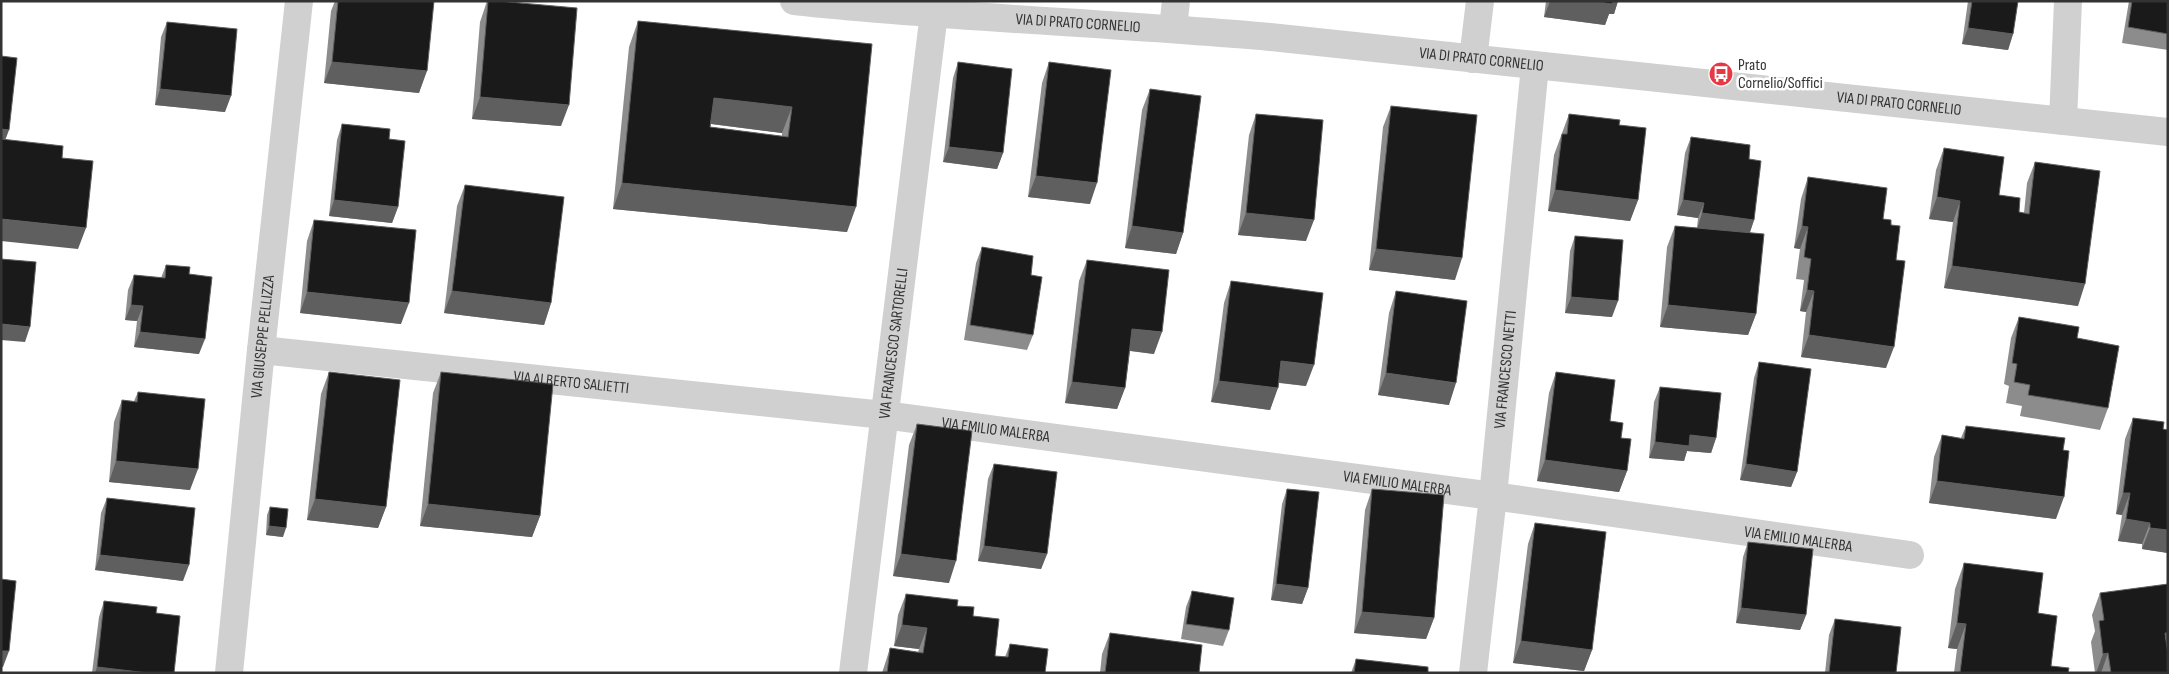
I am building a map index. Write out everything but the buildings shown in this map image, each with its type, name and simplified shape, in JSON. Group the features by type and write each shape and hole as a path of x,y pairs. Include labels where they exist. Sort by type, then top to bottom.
{"street":[{"name":"VIA GIUSEPPE PELLIZZA","path":"229,673 260,350 299,1"},
{"name":"VIA DI PRATO CORNELIO","path":"794,1 934,13 1173,28 2168,132"},
{"path":"1173,28 1176,1"},
{"path":"1473,59 1480,1"},
{"path":"2064,121 2068,1"},
{"name":"VIA FRANCESCO SARTORELLI","path":"854,673 934,13"},
{"name":"VIA FRANCESCO NETTI","path":"1473,673 1493,496 1535,66"},
{"name":"VIA ALBERTO SALIETTI","path":"260,350 884,416"},
{"name":"VIA EMILIO MALERBA","path":"884,416 1493,496 1910,555"}],"place":[{"name":"Prato Cornelio/Soffici","path":"1721,74"}]}
